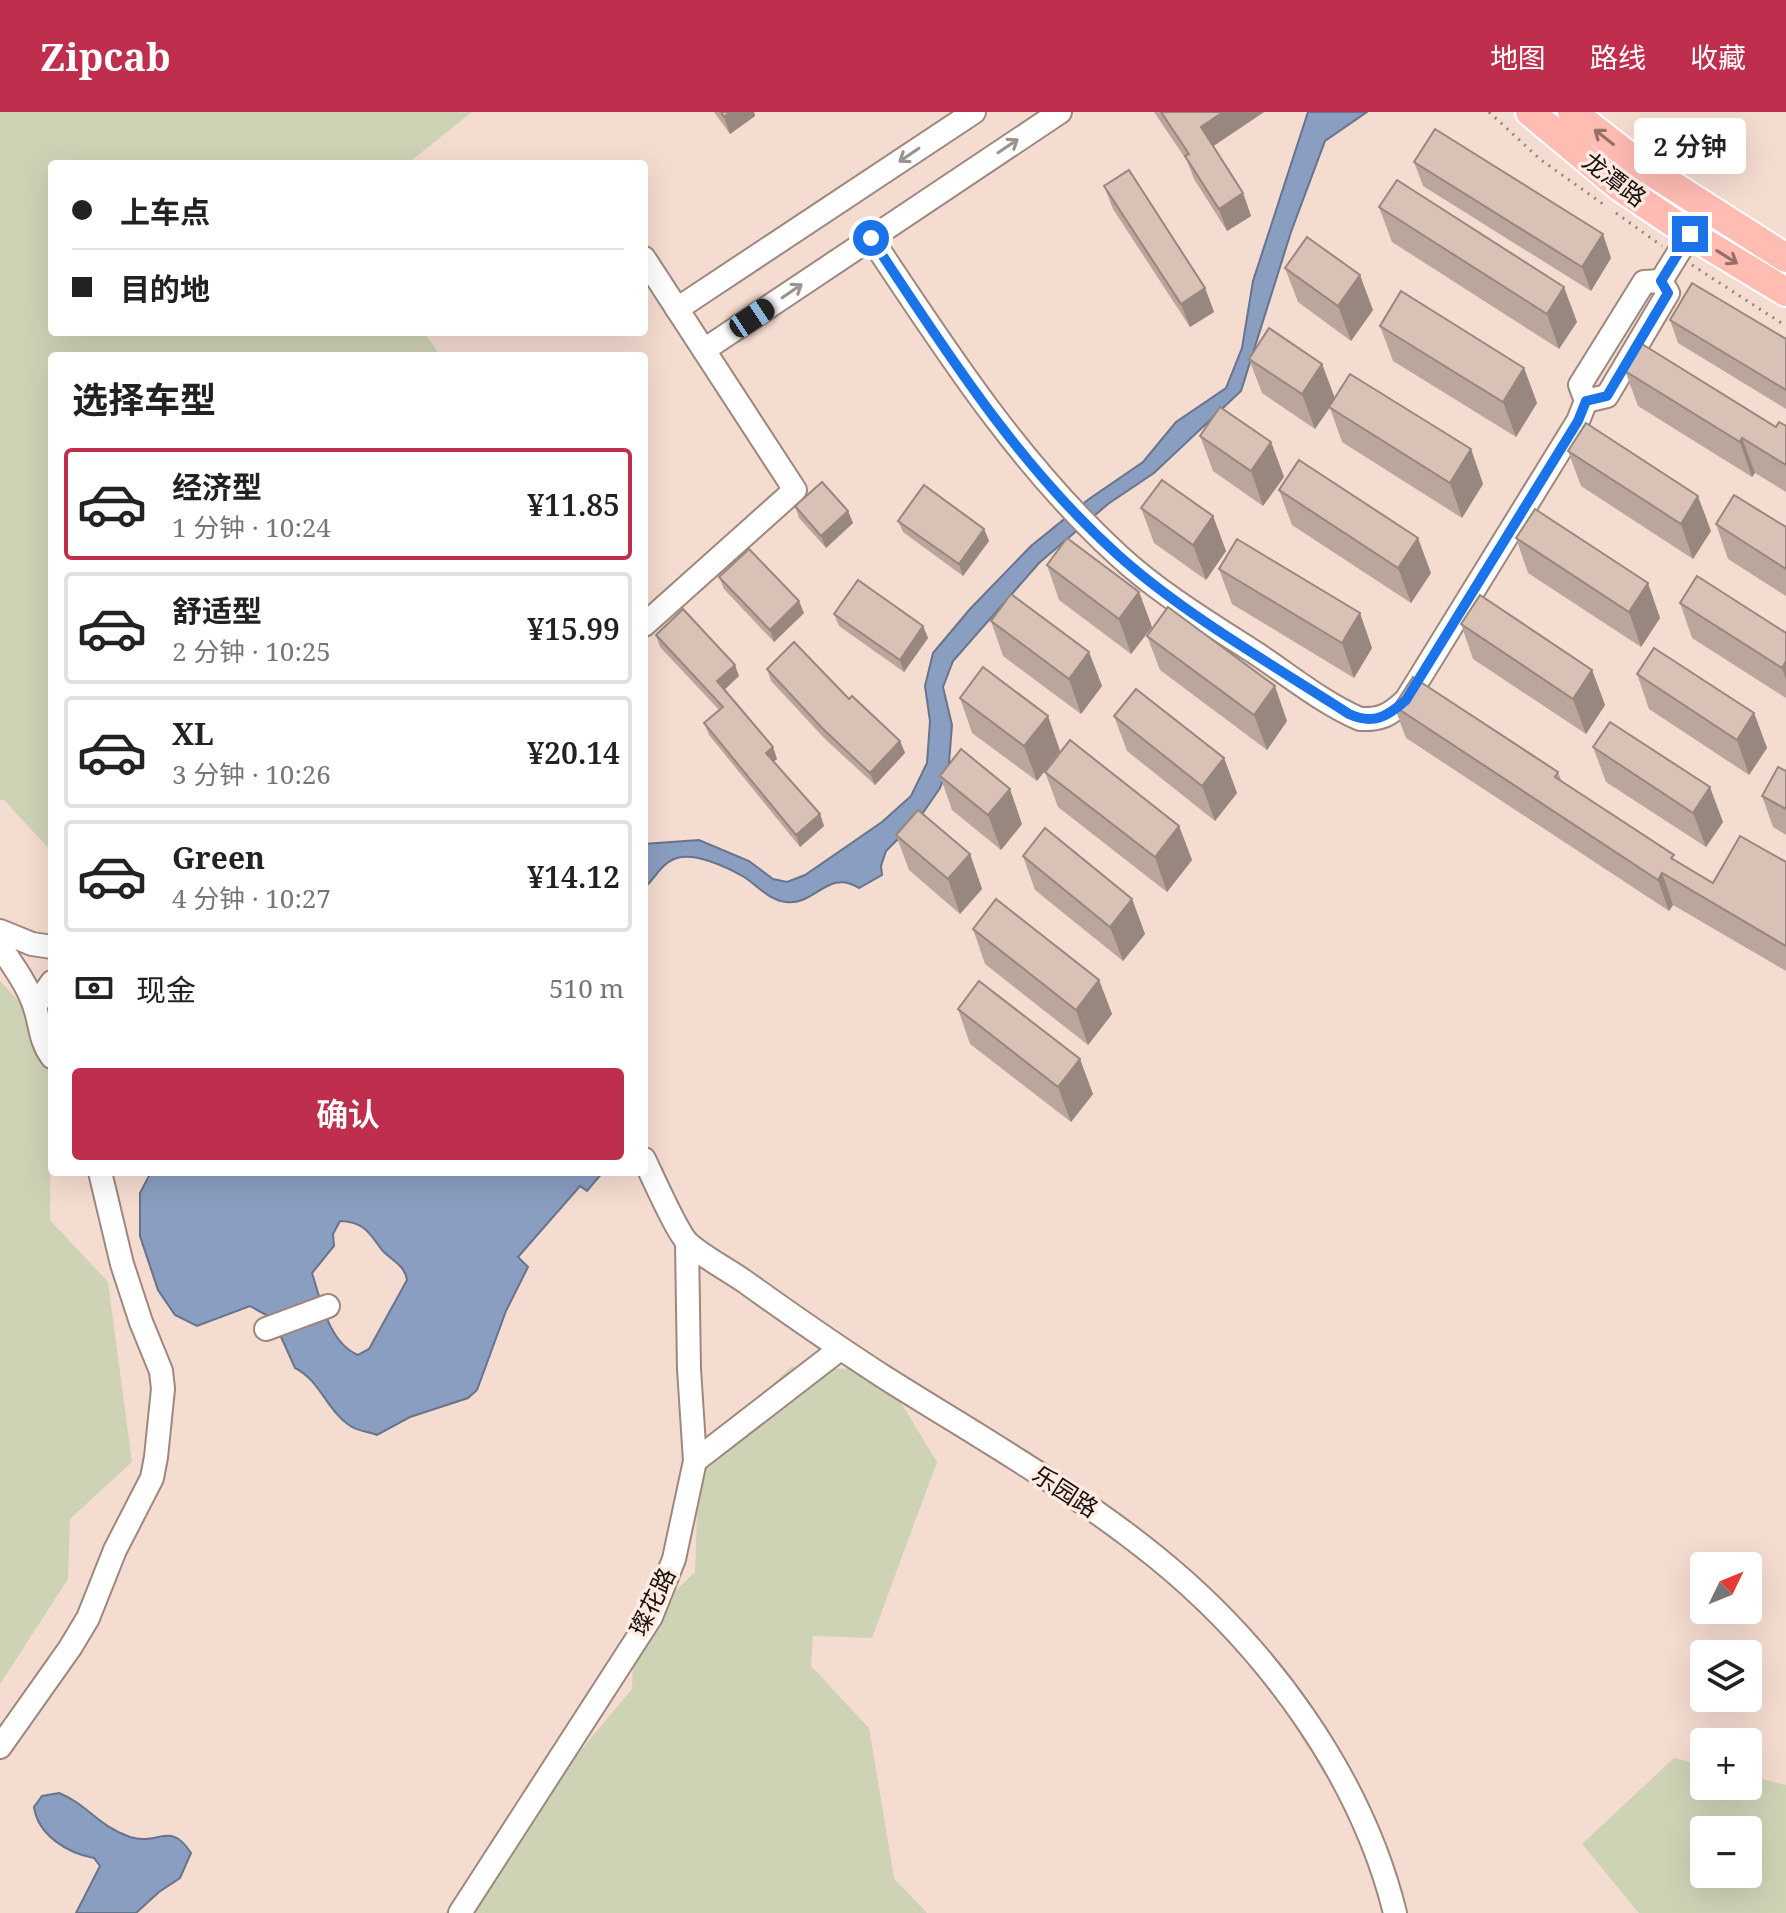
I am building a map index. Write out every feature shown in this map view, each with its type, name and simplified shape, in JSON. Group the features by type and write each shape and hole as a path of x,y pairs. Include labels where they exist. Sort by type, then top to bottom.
{"main road":[{"name":"龙潭路","path":"1530,112 1620,187 1683,245 1786,292"},
{"name":"龙潭路","path":"1572,112 1639,164 1786,258"}],"street":[{"path":"677,309 974,112"},
{"path":"704,350 1060,112"},
{"path":"871,238 983,404 1030,464 1119,556 1196,614 1349,714 1360,719 1378,720 1391,714 1406,700 1578,421 1586,401 1607,396 1668,293 1661,281 1683,245"},
{"path":"648,264 795,490 648,621"},
{"path":"0,931 32,944 48,946"},
{"path":"0,946 35,1006 39,1029 48,1051"},
{"path":"35,1006 48,988"},
{"name":"乐园路","path":"648,1167 687,1243 840,1349 1092,1509 1158,1558 1215,1612 1256,1655 1292,1700 1339,1774 1369,1833 1389,1886 1395,1913"},
{"path":"0,1747 88,1618 115,1550 152,1478 156,1457 163,1389 161,1371 122,1264 101,1176"},
{"name":"璨花路","path":"460,1913 651,1617 674,1559 695,1461 689,1369 687,1243"},
{"path":"266,1329 328,1306"},
{"path":"695,1461 840,1349"}],"path":[{"path":"1489,112 1541,160 1683,245 1786,326"}],"green space":[{"path":"0,112 472,112 412,160 48,160 48,336 427,336 438,352 48,352 48,848 4,800 0,800"},
{"path":"0,981 48,1033 50,1220 108,1282 132,1462 70,1519 68,1579 0,1684"},
{"path":"791,1367 881,1370 937,1462 872,1638 813,1636 811,1666 869,1728 894,1878 927,1913 445,1913 632,1689 634,1630 695,1572 699,1453"},
{"path":"1674,1758 1690,1762 1690,1800 1762,1800 1762,1779 1786,1785 1786,1913 1639,1913 1582,1844"}],"water":[{"path":"1308,112 1367,112 1325,141 1291,232 1241,391 1154,473 1108,504 1039,563 953,661 943,687 952,725 949,763 940,788 920,817 886,851 881,866 882,875 859,888 839,882 805,899 786,902 769,896 744,877 719,865 682,857 665,865 648,884 648,844 699,840 749,861 773,879 787,882 805,875 882,822 911,796 927,763 930,721 925,686 933,653 970,609 1031,546 1089,499 1143,462 1176,422 1226,388 1242,348 1253,281"},
{"path":"149,1176 600,1176 587,1191 580,1186 518,1257 528,1267 506,1311 477,1390 468,1398 410,1417 377,1435 355,1428 336,1414 311,1380 295,1368 273,1319 250,1306 197,1326 175,1315 158,1290 140,1236 140,1193","holes":["340,1221 366,1230 401,1267 407,1280 369,1349 358,1355 348,1349 333,1331 312,1273 334,1246 333,1234"]},
{"path":"59,1793 109,1827 130,1837 177,1838 191,1853 180,1878 136,1913 76,1913 100,1866 94,1858 74,1852 55,1841 41,1826 34,1807 42,1796"}],"building":[{"path":"1161,112 1223,112 1201,127 1243,193 1219,209 1185,156 1189,154"},
{"path":"1435,129 1603,234 1582,267 1414,162"},
{"path":"1129,170 1205,288 1181,304 1104,186"},
{"path":"1397,180 1564,287 1547,314 1379,207"},
{"path":"1307,237 1360,275 1338,306 1285,268"},
{"path":"1692,283 1786,339 1786,390 1670,320"},
{"path":"1401,291 1524,368 1503,402 1380,326"},
{"path":"1269,328 1322,364 1302,394 1249,359"},
{"path":"1642,344 1776,427 1779,422 1786,426 1786,465 1742,438 1740,442 1625,371"},
{"path":"1350,374 1471,449 1450,483 1329,407"},
{"path":"1220,407 1271,442 1251,471 1200,436"},
{"path":"1586,423 1698,496 1681,524 1568,451"},
{"path":"1299,460 1418,538 1398,568 1279,490"},
{"path":"1162,480 1213,516 1193,545 1141,508"},
{"path":"822,482 848,511 821,536 795,506"},
{"path":"924,485 984,529 959,564 898,521"},
{"path":"1734,495 1786,527 1786,569 1716,524"},
{"path":"1535,509 1648,583 1629,612 1516,538"},
{"path":"1067,538 1139,592 1119,619 1047,565"},
{"path":"1237,539 1360,613 1342,643 1219,569"},
{"path":"749,549 799,601 770,630 719,577"},
{"path":"1697,576 1786,633 1786,661 1782,668 1680,603"},
{"path":"858,580 923,626 900,660 834,614"},
{"path":"1011,594 1089,652 1069,679 991,621"},
{"path":"1480,595 1592,670 1573,699 1461,624"},
{"path":"1168,607 1275,686 1254,715 1147,636"},
{"path":"683,609 735,665 717,681 773,747 766,753 820,814 796,835 704,723 723,707 656,635"},
{"path":"794,642 849,699 852,696 900,741 870,773 822,728 767,669"},
{"path":"1654,648 1754,713 1737,740 1637,674"},
{"path":"983,667 1048,716 1024,746 960,698"},
{"path":"1413,677 1558,772 1555,777 1674,855 1671,858 1713,883 1740,836 1786,862 1786,946 1662,873 1658,880 1394,706"},
{"path":"1136,689 1224,758 1202,786 1114,716"},
{"path":"1610,722 1710,787 1693,813 1593,747"},
{"path":"1070,740 1179,826 1155,857 1045,772"},
{"path":"961,749 1010,789 988,815 940,776"},
{"path":"1778,767 1786,771 1786,809 1762,796"},
{"path":"918,810 970,854 948,879 896,835"},
{"path":"1045,828 1132,899 1110,927 1023,856"},
{"path":"996,899 1099,980 1076,1010 973,929"},
{"path":"979,981 1080,1059 1058,1087 958,1009"}],"route":[{"path":"871,238 960,373 999,425 1030,464 1119,556 1196,614 1349,714 1360,719 1378,720 1391,714 1406,700 1578,421 1586,401 1607,396 1668,293 1661,281 1690,234"}]}
